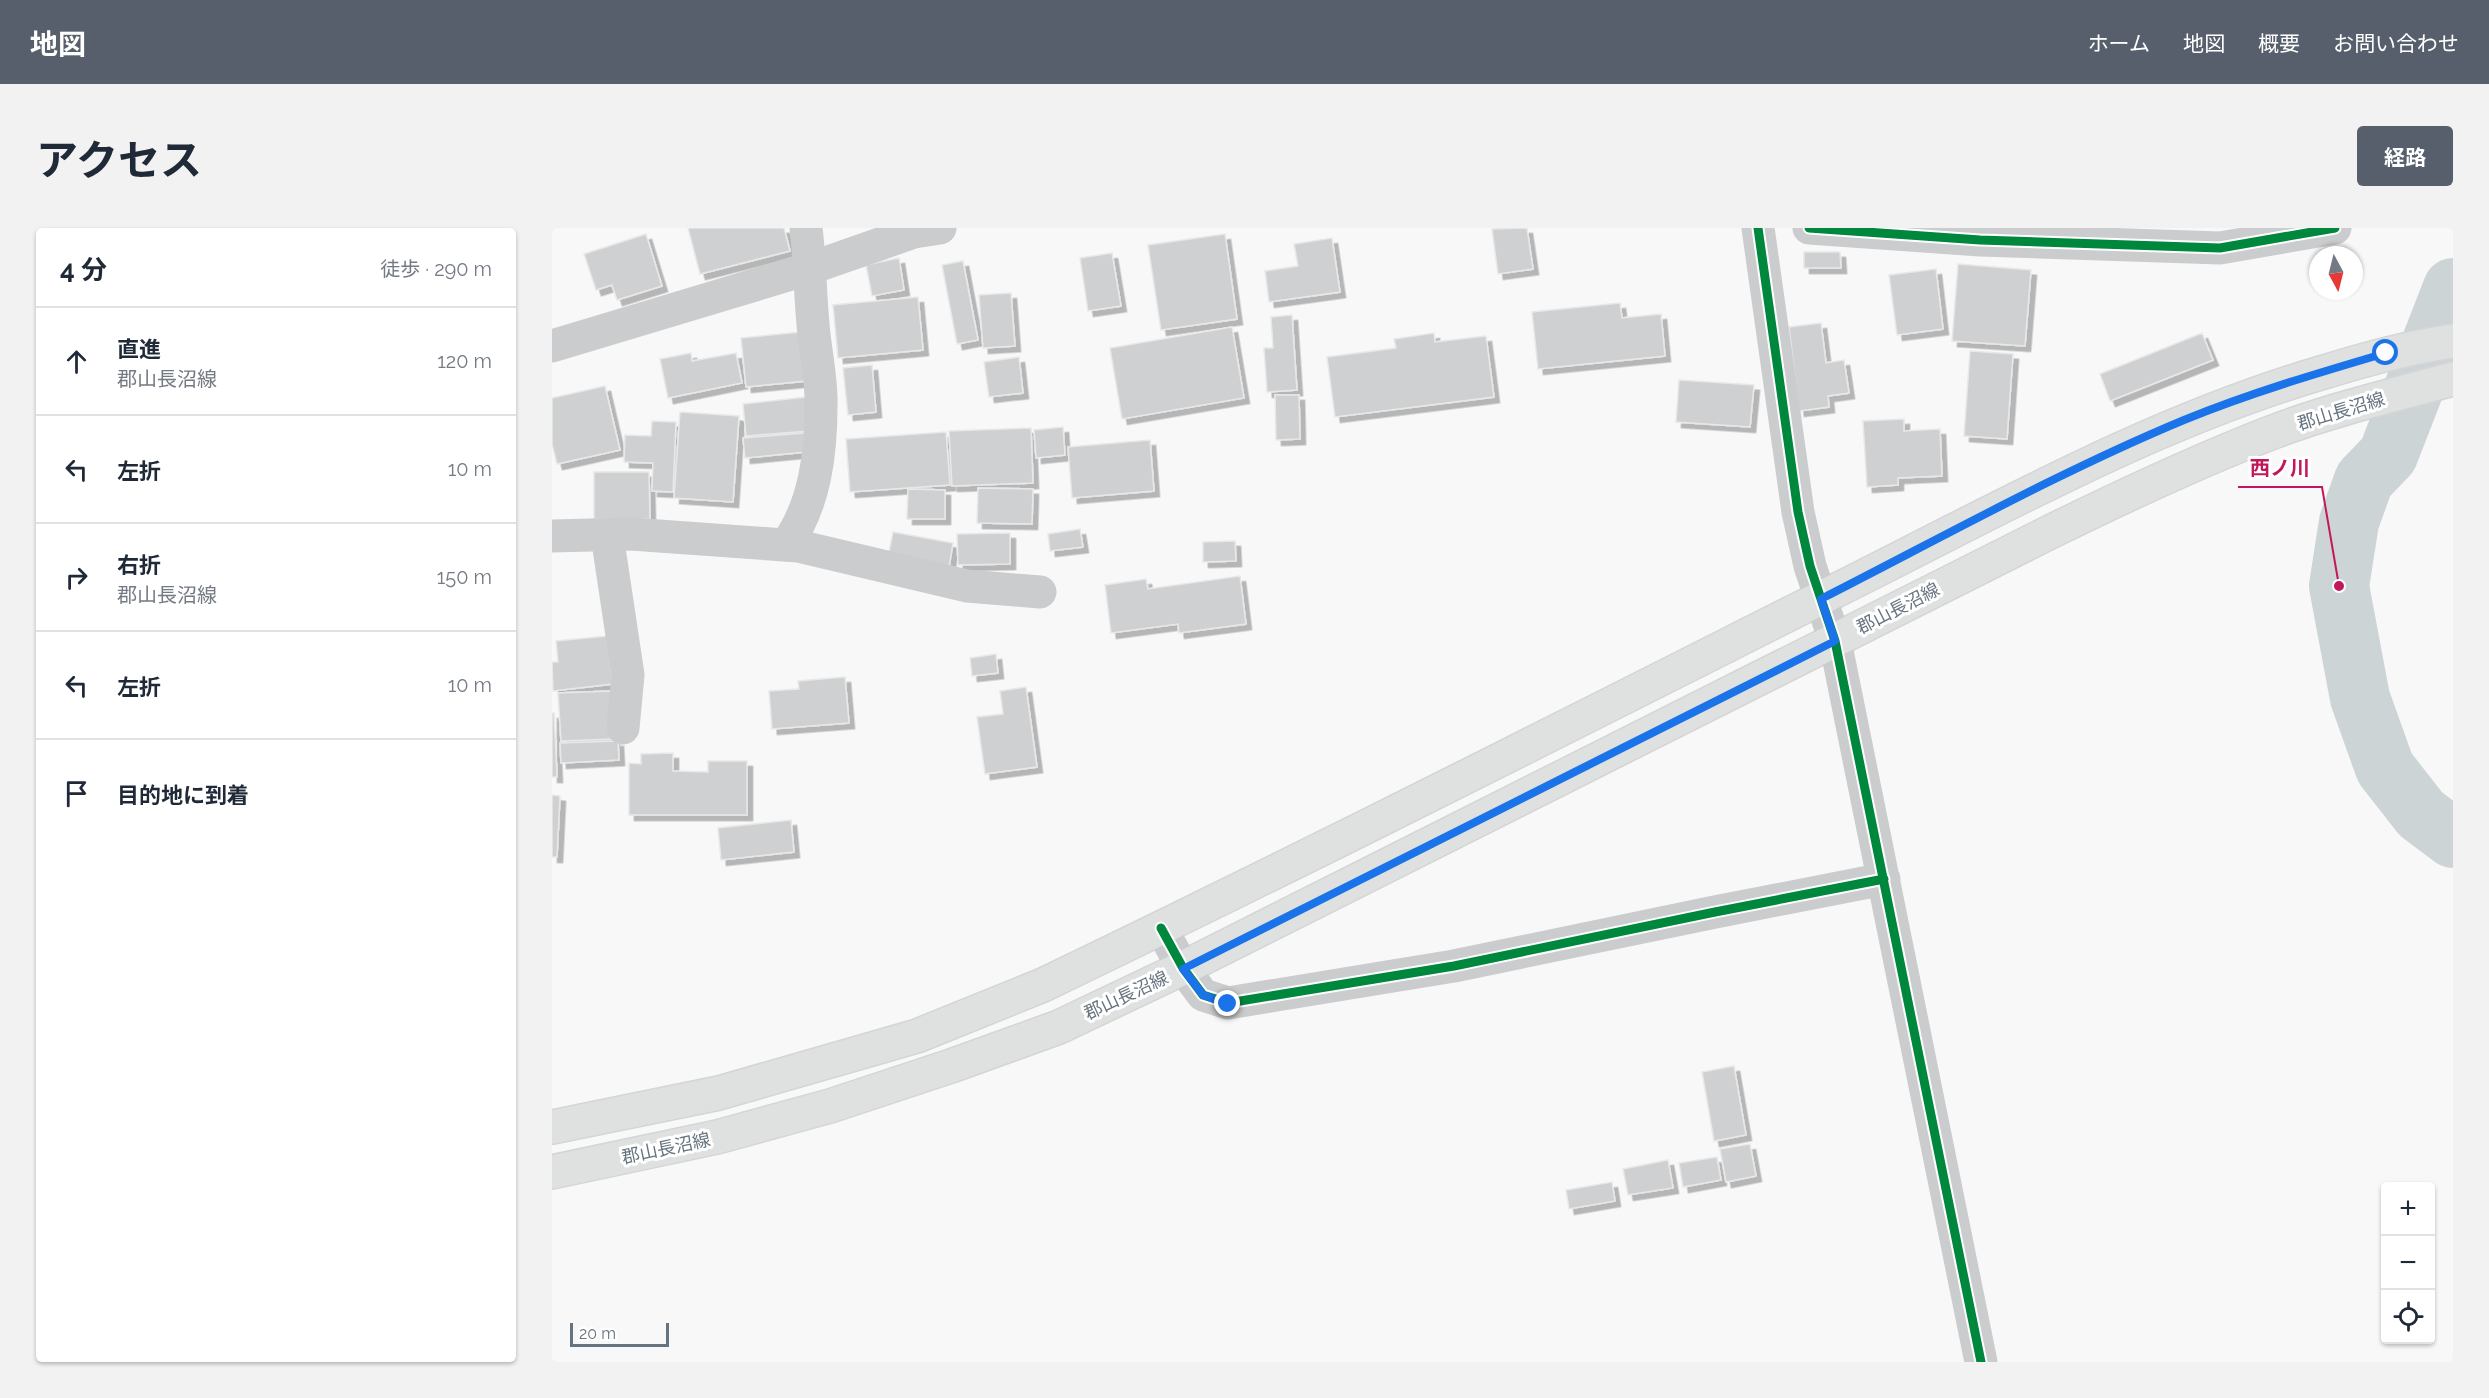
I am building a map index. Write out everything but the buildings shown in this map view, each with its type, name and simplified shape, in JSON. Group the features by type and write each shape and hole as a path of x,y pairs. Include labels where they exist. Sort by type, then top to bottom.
{"main road":[{"path":"552,1126 719,1093 917,1036 1042,985 1821,599 2103,455 2184,420 2268,388 2386,353 2453,341"},
{"name":"郡山長沼線","path":"552,1172 717,1137 841,1102 1059,1027 1183,969 2161,478 2275,431 2374,400 2453,379"}],"street":[{"path":"786,545 802,520 812,489 819,449 821,404 806,228"},
{"path":"552,346 811,268 914,232 940,228"},
{"path":"1758,228 1798,512 1810,566 1835,641 1981,1362"},
{"path":"1809,228 1882,230 2096,245 2220,248 2336,228"},
{"path":"608,534 628,675 623,728"},
{"path":"552,536 631,534 798,546 967,586 1040,592"},
{"path":"1161,928 1183,969 1203,995 1228,1004 1455,966 1884,879"}],"waterway":[{"path":"2453,288 2388,455 2364,480 2349,522 2339,586 2360,698 2385,768 2421,814 2453,838"}],"cycle path":[{"path":"1758,228 1798,512 1810,566 1835,641 1981,1362"},
{"path":"1809,228 1980,240 2220,248 2335,228"},
{"path":"1161,928 1183,968 1203,995 1228,1003 1454,966 1884,879"}],"place":[{"name":"西ノ川","path":"2339,586"}],"route":[{"path":"1228,1004 1203,995 1183,969 1835,641 1821,599 2103,455 2184,420 2268,388 2386,353"}]}
